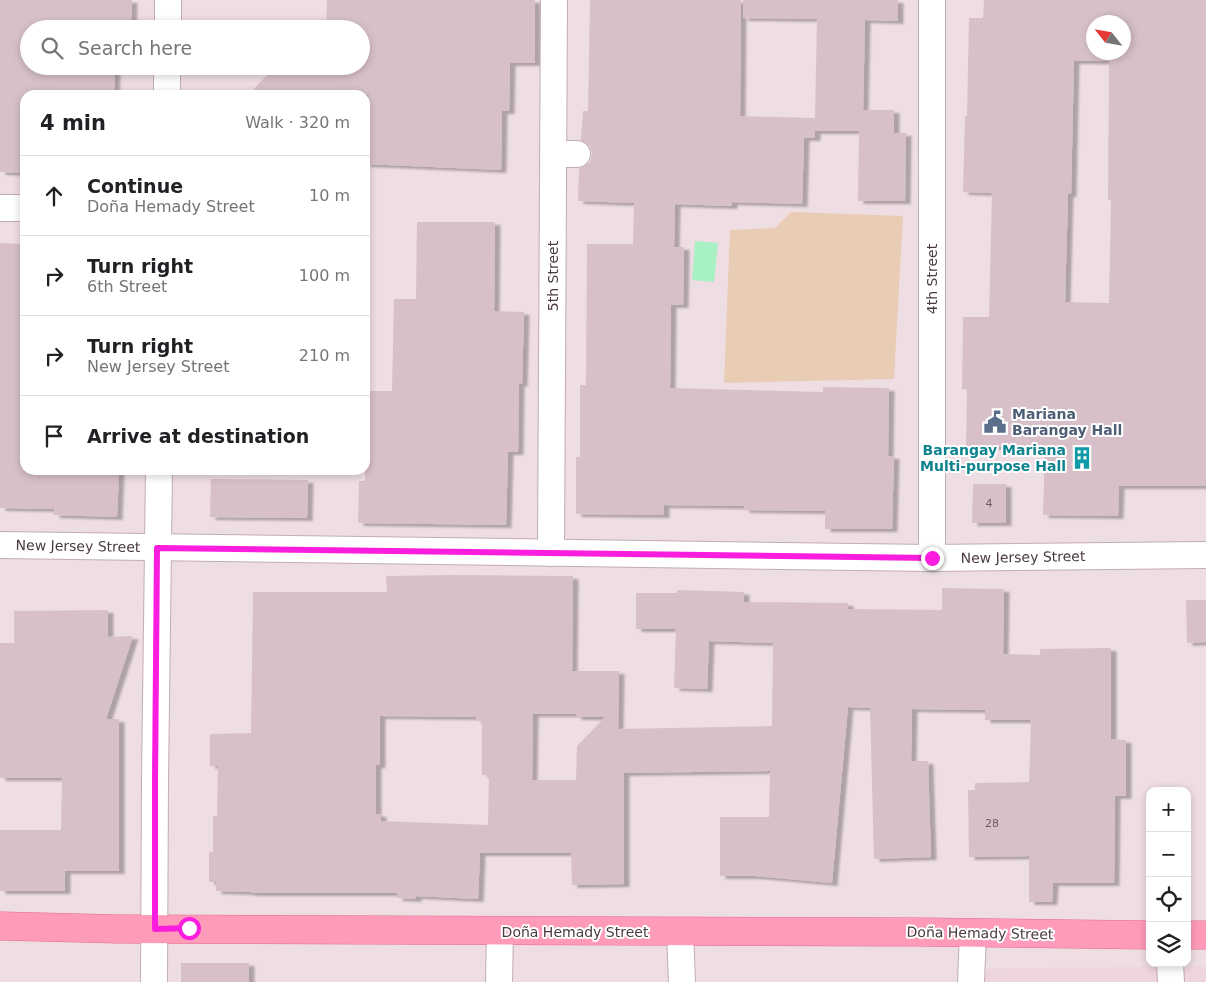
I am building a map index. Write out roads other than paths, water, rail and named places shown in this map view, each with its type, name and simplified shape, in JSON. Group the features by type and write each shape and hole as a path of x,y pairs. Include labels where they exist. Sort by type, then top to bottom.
{"main road":[{"name":"Doña Hemady Street","path":"0,926 155,929 921,932 1146,935"},
{"path":"1191,935 1206,935"}],"street":[{"path":"168,0 168,20"},
{"name":"5th Street","path":"551,553 565,154 554,0"},
{"name":"4th Street","path":"932,0 932,558"},
{"path":"167,75 167,90"},
{"path":"0,208 20,208"},
{"path":"154,982 159,475"},
{"name":"New Jersey Street","path":"0,545 932,558 1206,555"},
{"path":"500,931 500,982"},
{"path":"680,932 682,982"},
{"path":"971,982 973,934"},
{"path":"1170,967 1171,982"}],"place":[{"name":"Mariana Barangay Hall","path":"995,422"},
{"name":"Barangay Mariana Multi-purpose Hall","path":"1082,458"}]}
